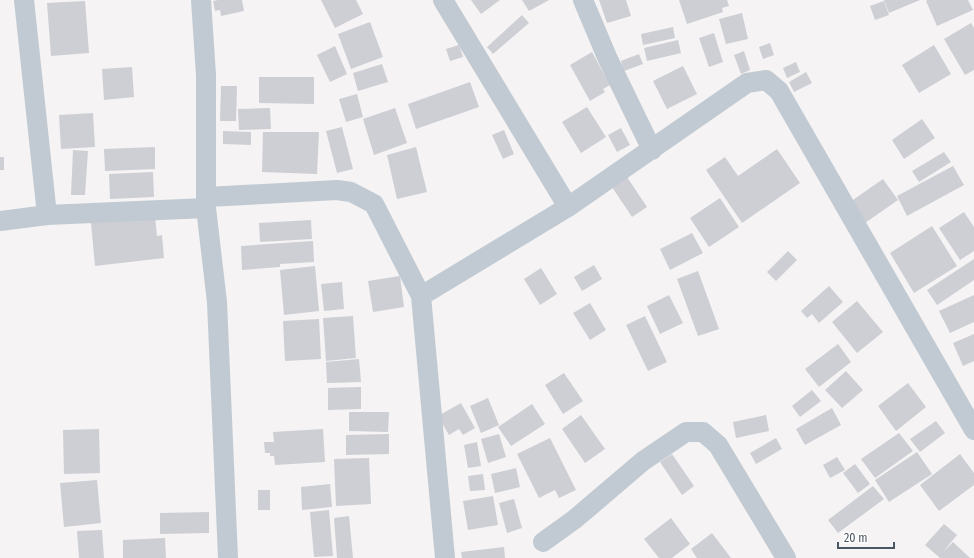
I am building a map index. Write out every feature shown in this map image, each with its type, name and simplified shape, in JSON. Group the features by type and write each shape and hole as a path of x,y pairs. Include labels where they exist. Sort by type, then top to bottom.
{"street":[{"path":"24,0 47,215"},
{"path":"201,0 206,75 206,203 217,302 228,558"},
{"path":"443,0 568,207"},
{"path":"583,0 607,57 652,150"},
{"path":"421,296 568,207 747,83 766,80 780,91 974,430"},
{"path":"0,221 47,215 206,203 337,190 351,192 374,204 421,296 445,558"},
{"path":"543,542 575,519 649,457 686,432 703,432 718,445 786,558"}],"building":[{"path":"242,0 244,11 221,16 220,10 215,11 213,1"},
{"path":"321,0 356,0 363,14 335,28"},
{"path":"471,0 500,0 481,14"},
{"path":"522,0 549,0 529,11"},
{"path":"599,0 626,0 631,16 607,23"},
{"path":"679,0 727,0 729,6 722,8 723,12 687,24"},
{"path":"884,0 920,0 889,13"},
{"path":"968,0 973,10 937,26 926,1"},
{"path":"85,1 89,53 51,56 47,3"},
{"path":"884,1 889,15 875,20 870,6"},
{"path":"742,13 748,39 726,44 719,19"},
{"path":"522,15 529,23 493,54 487,47"},
{"path":"370,22 383,57 351,69 338,34"},
{"path":"971,23 974,28 974,70 965,75 944,39"},
{"path":"673,27 675,38 643,45 641,34"},
{"path":"714,33 723,62 709,67 699,38"},
{"path":"678,40 681,53 647,61 644,48"},
{"path":"770,43 774,55 763,59 759,47"},
{"path":"459,45 463,57 450,61 446,49"},
{"path":"934,45 951,74 919,93 902,65"},
{"path":"335,46 347,74 330,82 317,55"},
{"path":"744,51 750,70 741,74 734,55"},
{"path":"592,52 610,85 603,89 605,92 590,101 570,65"},
{"path":"639,54 643,64 624,71 621,61"},
{"path":"796,62 800,72 787,78 783,68"},
{"path":"382,64 388,82 358,91 353,73"},
{"path":"683,66 697,94 667,109 653,81"},
{"path":"132,67 134,97 104,100 102,69"},
{"path":"806,72 812,83 794,92 789,82"},
{"path":"259,77 314,77 314,104 259,103"},
{"path":"470,82 479,107 416,129 408,104"},
{"path":"221,86 237,86 236,121 220,121"},
{"path":"357,94 363,117 346,122 339,99"},
{"path":"587,107 606,137 581,153 562,122"},
{"path":"270,108 271,129 239,130 238,109"},
{"path":"395,108 407,143 374,155 363,119"},
{"path":"93,113 95,147 61,149 59,115"},
{"path":"922,119 935,138 904,159 892,140"},
{"path":"342,127 353,169 337,173 326,131"},
{"path":"621,128 630,145 617,152 608,135"},
{"path":"504,130 514,154 503,159 492,135"},
{"path":"223,131 251,132 251,145 223,144"},
{"path":"263,132 319,132 317,174 262,172"},
{"path":"155,147 155,169 105,171 104,149"},
{"path":"416,147 427,192 397,199 387,155"},
{"path":"777,149 800,183 742,223 706,170 725,157 738,176"},
{"path":"73,150 88,151 85,195 71,195"},
{"path":"944,152 951,162 919,182 912,171"},
{"path":"0,157 4,157 4,170 0,170"},
{"path":"953,166 964,185 907,216 897,196"},
{"path":"153,172 154,197 110,199 109,174"},
{"path":"627,177 647,207 632,217 612,187"},
{"path":"883,179 898,200 865,223 850,202"},
{"path":"720,198 739,227 709,247 690,218"},
{"path":"964,212 974,227 974,251 960,260 939,228"},
{"path":"155,216 157,236 162,235 164,258 95,266 91,223"},
{"path":"311,220 312,239 260,242 259,223"},
{"path":"932,226 957,266 914,293 890,253"},
{"path":"692,233 703,253 670,270 660,249"},
{"path":"313,241 314,262 280,264 280,267 242,270 241,246"},
{"path":"788,251 797,260 776,281 767,272"},
{"path":"974,259 974,280 937,305 927,290"},
{"path":"594,265 602,279 582,291 574,277"},
{"path":"315,266 319,311 284,315 280,270"},
{"path":"541,268 557,294 540,305 524,279"},
{"path":"698,271 719,329 698,336 677,279"},
{"path":"400,276 404,307 373,312 368,281"},
{"path":"342,282 344,309 324,311 321,284"},
{"path":"829,286 843,302 819,323 812,314 807,318 801,311"},
{"path":"669,295 683,323 660,334 647,306"},
{"path":"974,295 974,322 950,333 939,311"},
{"path":"857,301 883,332 857,353 832,322"},
{"path":"590,303 606,330 590,340 573,313"},
{"path":"353,316 356,358 326,361 323,318"},
{"path":"645,316 667,362 648,371 626,325"},
{"path":"319,319 321,359 285,361 283,321"},
{"path":"974,334 974,361 963,366 953,343"},
{"path":"838,344 851,362 819,387 805,369"},
{"path":"359,359 361,382 327,383 326,362"},
{"path":"846,371 863,390 842,408 825,390"},
{"path":"564,373 583,401 563,414 545,385"},
{"path":"908,383 926,407 896,431 878,406"},
{"path":"361,387 361,409 328,410 328,388"},
{"path":"812,390 821,401 800,417 792,406"},
{"path":"488,398 499,425 481,433 470,406"},
{"path":"461,403 475,428 463,435 459,429 449,435 438,416"},
{"path":"532,404 545,424 511,446 498,427"},
{"path":"832,408 841,425 805,445 796,429"},
{"path":"349,412 389,412 388,432 349,431"},
{"path":"581,415 605,449 585,463 562,429"},
{"path":"766,415 769,431 736,438 733,422"},
{"path":"936,421 945,433 920,452 910,439"},
{"path":"99,429 100,473 64,474 63,430"},
{"path":"323,429 325,462 275,465 274,456 270,456 270,453 265,453 264,442 274,442 273,432"},
{"path":"899,433 913,451 875,478 861,459"},
{"path":"389,434 389,454 346,455 346,435"},
{"path":"499,434 506,457 488,463 481,439"},
{"path":"550,438 576,490 559,498 555,490 539,498 517,454"},
{"path":"776,438 782,449 756,464 750,453"},
{"path":"477,442 481,466 468,468 464,445"},
{"path":"917,452 932,474 889,502 875,480"},
{"path":"672,454 694,486 682,495 660,462"},
{"path":"960,454 974,473 974,485 939,511 920,485"},
{"path":"837,457 845,470 830,478 823,465"},
{"path":"369,458 371,504 336,506 334,459"},
{"path":"855,464 870,484 858,493 843,473"},
{"path":"516,468 520,487 495,493 491,474"},
{"path":"483,474 485,490 470,491 468,476"},
{"path":"97,480 101,523 64,527 60,483"},
{"path":"330,484 332,507 302,510 301,487"},
{"path":"873,486 884,499 838,533 828,520"},
{"path":"258,490 270,490 270,510 258,510"},
{"path":"493,496 498,525 468,530 463,501"},
{"path":"514,499 522,528 507,533 499,503"},
{"path":"329,510 333,556 314,557 310,512"},
{"path":"209,512 209,533 160,534 160,513"},
{"path":"349,516 353,558 337,558 334,518"},
{"path":"671,518 690,544 672,558 659,558 644,539"},
{"path":"944,524 957,535 943,552 953,542 970,558 940,558 925,545"},
{"path":"102,530 104,558 79,558 77,531"},
{"path":"712,533 731,558 697,558 691,549"},
{"path":"165,538 166,558 123,558 123,540"},
{"path":"504,547 505,558 462,558 461,552"}]}
